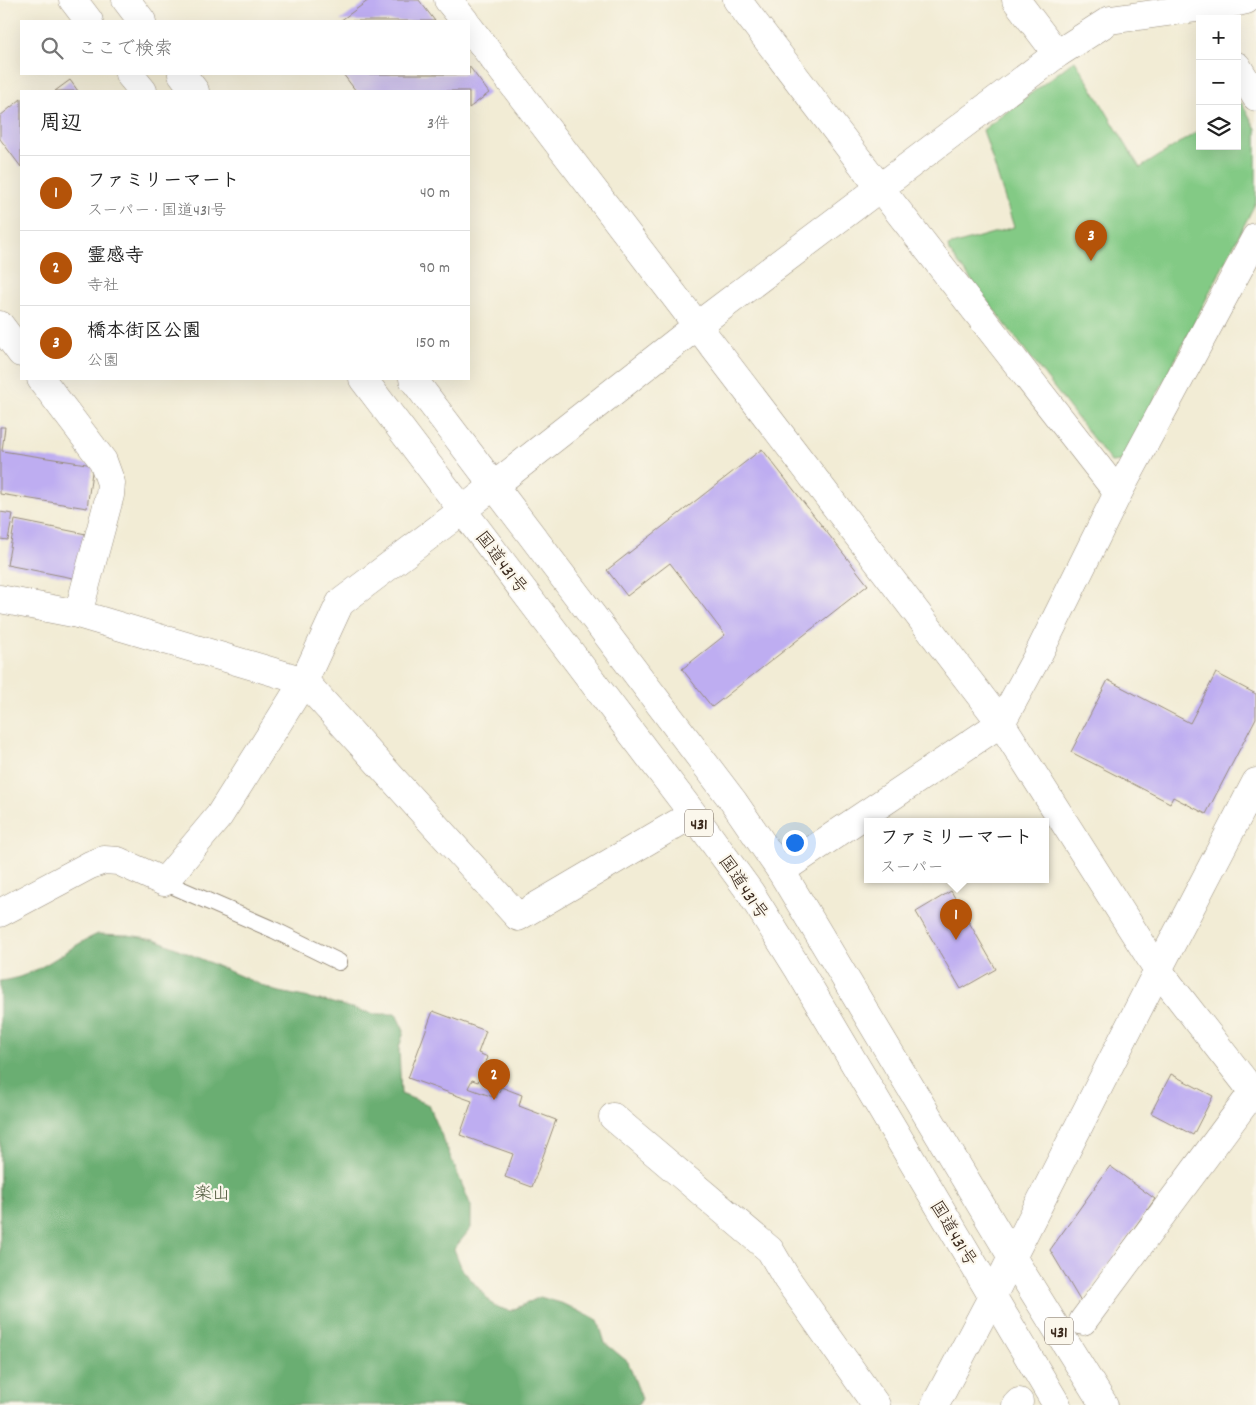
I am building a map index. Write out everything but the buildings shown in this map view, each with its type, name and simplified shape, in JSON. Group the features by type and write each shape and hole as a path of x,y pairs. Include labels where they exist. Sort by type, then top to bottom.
{"main road":[{"path":"73,0 88,20"},
{"path":"126,0 141,20"},
{"path":"448,0 464,20"},
{"path":"737,0 880,188 1118,493"},
{"path":"1016,0 1057,54"},
{"path":"0,913 90,865 104,860 118,861 164,882 219,816 304,682 340,603 494,486 698,325 1057,54 1110,20 1203,8 1246,0"},
{"path":"470,28 1001,723 1158,970 1255,1090 1083,1321"},
{"path":"1241,73 1256,97"},
{"path":"130,75 142,90"},
{"path":"183,75 194,90"},
{"path":"781,871 1001,723 1038,655 1118,493 1256,237"},
{"path":"0,325 20,352"},
{"path":"42,380 103,461 111,483 110,495 78,614"},
{"name":"国道431号","path":"364,380 750,892 799,970 1057,1405"},
{"name":"431","path":"414,380 733,801 781,871 1012,1257 1104,1405"},
{"path":"0,599 78,614 304,682 518,918 693,814"},
{"path":"934,1405 992,1297 1256,782"},
{"path":"613,1117 770,1250 787,1280 876,1405"}],"lane":[{"path":"164,882 274,930 339,962"}],"green space":[{"path":"1075,60 1140,168 1196,133 1196,150 1241,150 1242,103 1256,129 1256,202 1123,461 1111,462 949,251 948,246 1014,227 983,130"},
{"name":"楽山","path":"98,934 128,935 155,939 275,991 329,1002 374,1014 396,1014 404,1031 399,1048 401,1094 429,1105 471,1206 471,1228 454,1249 462,1269 494,1306 510,1311 540,1297 561,1303 598,1320 605,1343 628,1362 642,1399 638,1405 0,1405 0,981 13,979 39,969"}],"place":[{"name":"橋本街区公園","path":"1091,261"},
{"name":"ファミリーマート","path":"956,940"},
{"name":"霊感寺","path":"494,1100"}]}
